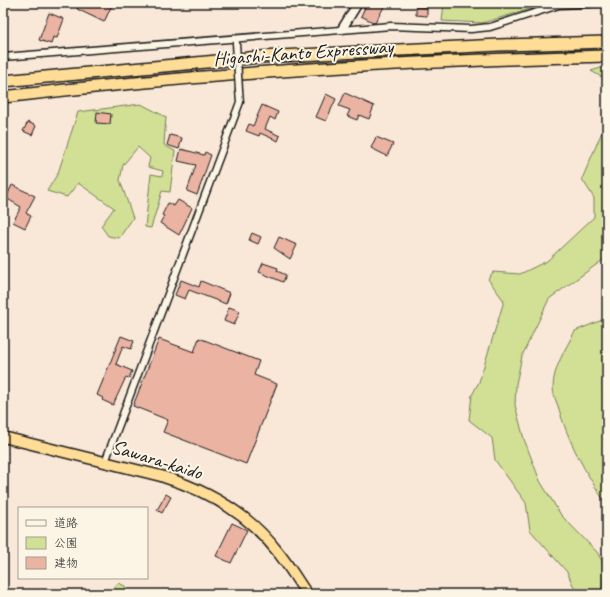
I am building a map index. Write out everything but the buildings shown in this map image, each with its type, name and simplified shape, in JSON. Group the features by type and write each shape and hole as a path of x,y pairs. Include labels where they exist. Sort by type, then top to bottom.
{"highway":[{"name":"Higashi-Kanto Expressway","path":"3,81 260,57 500,45 607,42"},
{"name":"Higashi-Kanto Expressway","path":"3,98 113,84 262,71 463,60 607,56"},
{"name":"Sawara-kaido","path":"3,436 181,482 235,510 254,526 277,551 307,594"}],"street":[{"path":"342,29 358,3"},
{"path":"3,57 235,40 342,29 391,26 471,29 490,26 559,5 607,3"},
{"path":"105,462 240,102 235,40"}],"green space":[{"path":"444,3 551,3 482,23 442,21"},
{"path":"607,67 607,80 591,71"},
{"path":"141,104 166,117 164,145 175,151 170,192 162,191 151,228 145,227 151,174 162,176 163,171 148,167 150,158 138,147 123,165 120,180 133,218 119,238 108,236 101,226 114,208 78,183 67,197 47,191 58,173 78,112"},
{"path":"607,120 607,257 549,299 522,356 516,384 515,405 524,439 540,481 561,515 597,552 602,561 602,594 577,594 567,572 530,530 526,503 495,460 492,438 469,420 472,395 479,382 504,301 488,279 493,272 520,274 547,261 594,217 594,198 582,179"},
{"path":"607,318 607,355 602,356 603,392 607,393 607,505 585,470 572,445 554,395 553,388 555,373 564,351 575,331"},
{"path":"118,583 125,586 128,594 109,594"}]}
